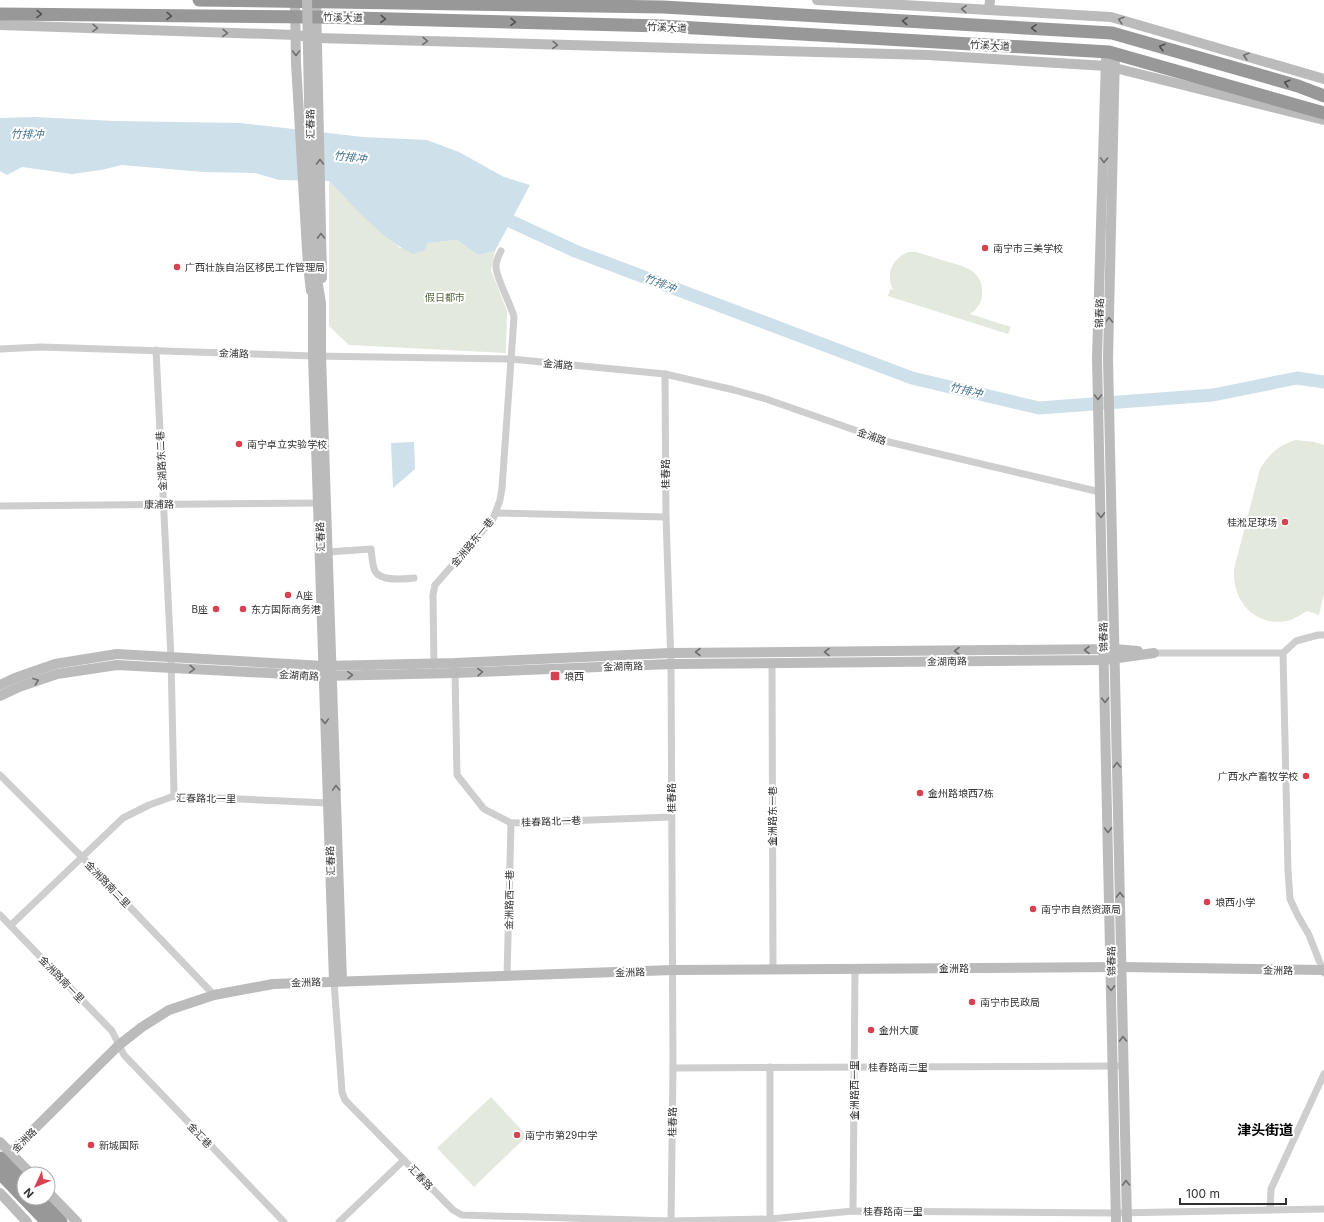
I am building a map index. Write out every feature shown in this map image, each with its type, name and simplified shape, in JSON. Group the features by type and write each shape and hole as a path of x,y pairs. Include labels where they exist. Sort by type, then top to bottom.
{"highway":[{"name":"竹溪大道","path":"199,0 662,7 1112,33 1321,93"},
{"name":"竹溪大道","path":"0,14 316,17 661,26 1110,52 1293,104 1324,115"},
{"path":"3,1162 16,1175"},
{"path":"3,1162 47,1222"},
{"path":"46,1206 61,1222"}],"main road":[{"path":"817,0 990,5 1111,17 1324,79"},
{"path":"306,1 316,17 317,38 322,266 317,303 308,266 296,35 296,17 306,1"},
{"name":"汇春路","path":"306,1 312,248 317,303 318,503 328,671 338,981"},
{"path":"0,25 296,35 317,38 928,55 1110,67 1324,120"},
{"name":"锦春路","path":"1110,52 1108,359 1114,654 1116,967 1113,1066 1116,1217"},
{"name":"锦春路","path":"1110,67 1097,358 1104,655 1116,967 1124,1066 1127,1217"},
{"name":"汇春路","path":"317,356 328,552 328,803 338,981"},
{"name":"金湖南路","path":"0,696 19,687 57,674 117,665 170,663 282,663 328,671 434,668 670,653 1104,655"},
{"name":"金湖南路","path":"434,668 455,673 671,664 772,663 1154,653"},
{"name":"金湖南路","path":"0,685 55,664 117,654 170,663"},
{"name":"金洲路","path":"3,1162 119,1045 142,1027 169,1010 214,995 273,984 673,970 1116,967 1324,972"},
{"path":"0,1142 3,1162 16,1168"},
{"path":"0,1193 27,1222"},
{"path":"56,1200 77,1222"}],"street":[{"name":"金洲路东一巷","path":"434,668 432,595 435,585 493,519 496,513 502,488 514,317 496,272 496,265 501,251"},
{"name":"金浦路","path":"0,350 41,346 317,356 511,359 665,374 766,399 888,442 1100,492"},
{"name":"金湖路东二巷","path":"156,350 170,663 174,796"},
{"name":"桂春路","path":"665,374 666,517 671,664 673,970 671,1222"},
{"name":"康浦路","path":"0,506 318,503"},
{"path":"496,513 666,517"},
{"path":"328,552 371,548 375,571 380,576 390,579 414,578"},
{"path":"1324,636 1318,635 1296,641 1283,653 1288,871 1290,898 1309,935 1324,972"},
{"name":"金湖南路","path":"1154,653 1283,653"},
{"name":"金洲路东一巷","path":"772,663 773,970"},
{"name":"桂春路北一巷","path":"455,673 457,775 484,809 511,823 672,817"},
{"name":"金洲路南二里","path":"0,775 81,856 214,995"},
{"name":"汇春路北一里","path":"11,925 81,856 123,818 149,805 174,796 328,803"},
{"name":"金洲路西一巷","path":"507,976 511,823"},
{"name":"金洲路南一里","path":"0,915 112,1031 119,1045"},
{"name":"金洲路西一里","path":"853,1211 855,969"},
{"name":"汇春路","path":"338,981 342,1092 346,1100 453,1210 462,1215 671,1222"},
{"name":"金汇巷","path":"119,1045 124,1055 284,1222"},
{"name":"桂春路南二里","path":"673,1068 1124,1066"},
{"path":"770,1067 770,1219"},
{"path":"1270,1210 1271,1189 1324,1074"},
{"path":"339,1222 404,1160"},
{"name":"桂春路南一里","path":"671,1222 770,1219 853,1211 1127,1217 1324,1209"}],"green space":[{"name":"假日都市","path":"329,181 369,221 400,248 457,240 478,255 495,251 491,270 507,311 506,353 349,345 329,326"},
{"path":"916,252 959,265 976,274 980,279 982,286 982,297 978,306 970,314 1011,327 1008,334 888,296 890,289 893,290 890,278 892,267 903,254"},
{"name":"桂淞足球场","path":"1296,440 1324,445 1324,594 1319,615 1307,611 1290,620 1275,622 1265,620 1247,609 1241,601 1237,591 1234,580 1234,569 1260,469 1275,451 1285,444"},
{"path":"491,1097 527,1136 474,1187 437,1148"}],"water":[{"path":"34,117 115,121 240,123 363,137 427,140 459,152 504,177 530,185 495,251 478,255 457,240 427,243 425,250 413,254 390,240 379,231 329,181 279,180 255,173 203,172 122,165 101,170 72,174 22,167 7,175 0,171 0,118"},
{"path":"414,442 415,469 393,488 391,443"}],"waterway":[{"name":"竹排冲","path":"495,214 575,251 912,378 1039,408 1213,395 1297,378 1324,382"}],"place":[{"name":"南宁市三美学校","path":"985,248"},
{"name":"广西壮族自治区移民工作管理局","path":"177,267"},
{"name":"南宁卓立实验学校","path":"239,444"},
{"name":"桂淞足球场","path":"1285,522"},
{"name":"A座","path":"288,595"},
{"name":"B座","path":"216,609"},
{"name":"东方国际商务港","path":"243,609"},
{"name":"埌西","path":"555,676"},
{"name":"广西水产畜牧学校","path":"1306,776"},
{"name":"金州路埌西7栋","path":"920,793"},
{"name":"埌西小学","path":"1207,902"},
{"name":"南宁市自然资源局","path":"1033,909"},
{"name":"南宁市民政局","path":"972,1002"},
{"name":"金州大厦","path":"871,1030"},
{"name":"南宁市第29中学","path":"517,1135"},
{"name":"新城国际","path":"91,1145"}],"district":[{"name":"津头街道","path":"1265,1130"}]}
